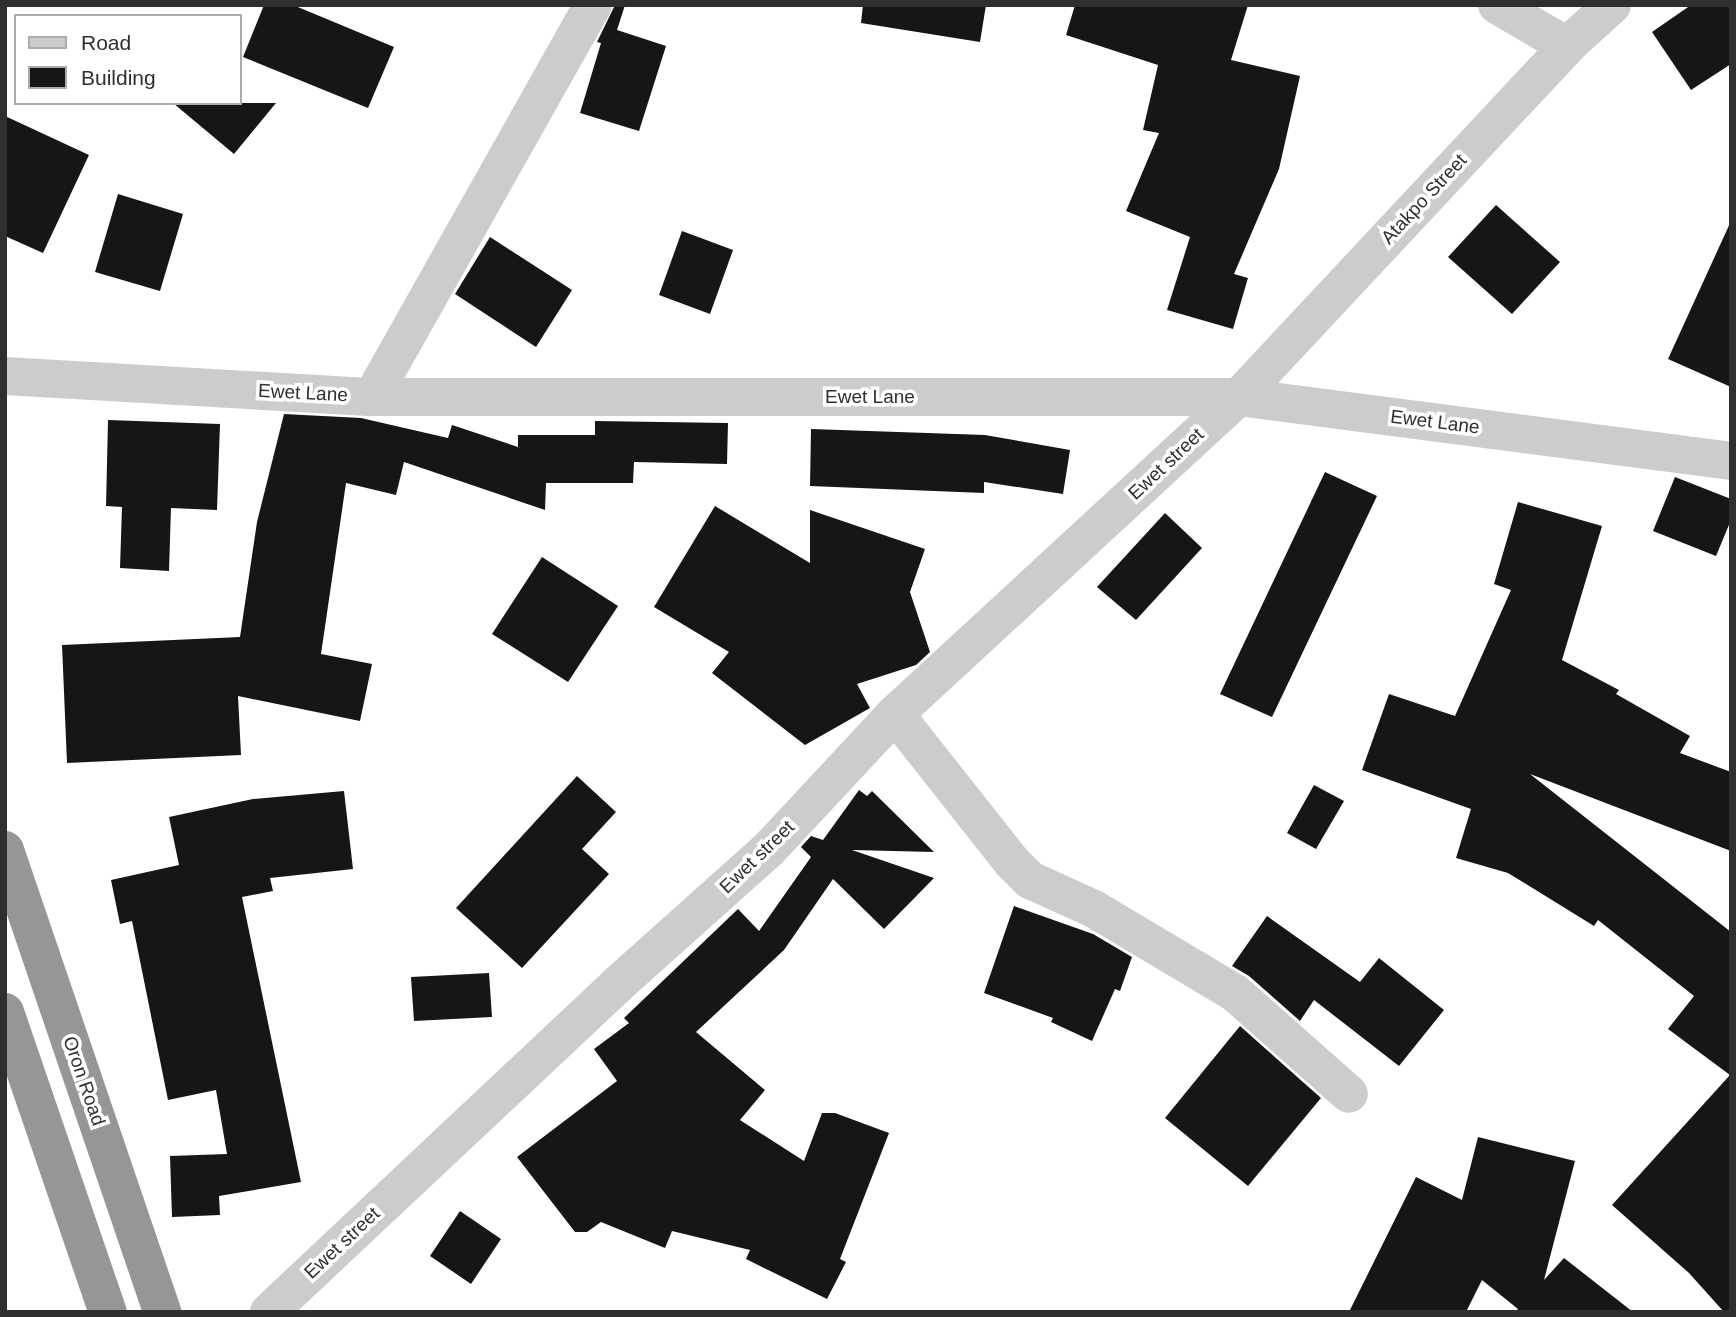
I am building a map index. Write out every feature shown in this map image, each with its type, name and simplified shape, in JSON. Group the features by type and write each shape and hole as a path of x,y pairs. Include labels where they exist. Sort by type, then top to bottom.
{"highway":[{"name":"Oron Road","path":"5,849 162,1312"},
{"path":"5,1012 108,1312"}],"street":[{"path":"372,397 593,5"},
{"path":"1497,5 1567,46"},
{"name":"Atakpo Street","path":"1239,397 1567,46 1612,5"},
{"name":"Ewet Lane","path":"5,376 372,397 1239,397 1731,461"},
{"name":"Ewet street","path":"270,1312 617,985 769,849 895,714 1239,397"},
{"path":"895,714 1010,861 1030,880 1094,909 1235,993 1349,1094"}],"building":[{"path":"264,5 293,5 394,47 368,108 243,57"},
{"path":"615,5 625,5 617,30 666,46 639,131 580,113 601,43 597,42"},
{"path":"863,5 986,5 980,42 861,23"},
{"path":"1075,5 1248,5 1231,60 1300,76 1279,169 1234,274 1248,278 1233,329 1167,310 1190,237 1126,211 1159,133 1143,130 1158,65 1066,35"},
{"path":"1691,5 1731,5 1731,64 1691,90 1652,32"},
{"path":"276,103 234,154 175,105"},
{"path":"5,116 89,155 43,253 5,236"},
{"path":"118,194 183,214 160,291 95,272"},
{"path":"1496,205 1560,262 1512,314 1448,257"},
{"path":"1731,221 1731,387 1668,359"},
{"path":"682,231 733,250 710,314 659,295"},
{"path":"490,237 572,290 536,347 455,294"},
{"path":"284,414 361,418 448,438 452,425 518,447 518,435 595,435 595,421 728,423 727,464 634,462 633,483 546,483 545,510 404,462 396,495 346,483 321,654 372,664 360,721 238,696 241,755 67,763 62,645 240,637 257,522"},
{"path":"108,420 220,424 217,510 171,508 169,571 120,568 122,507 106,506"},
{"path":"811,429 985,435 1070,450 1063,494 984,482 984,493 810,486"},
{"path":"1325,472 1377,496 1272,717 1220,694"},
{"path":"1675,477 1731,499 1731,520 1716,556 1653,531"},
{"path":"1518,502 1602,526 1562,660 1619,690 1616,694 1690,736 1680,753 1731,772 1731,851 1530,774 1731,932 1731,1312 1724,1312 1689,1273 1612,1205 1730,1075 1668,1029 1694,996 1598,920 1594,926 1508,873 1456,858 1471,809 1362,770 1389,694 1455,716 1511,590 1494,584"},
{"path":"715,506 810,563 810,510 925,549 910,592 930,652 916,665 857,684 870,708 805,745 712,673 729,652 654,607"},
{"path":"1165,513 1202,548 1136,620 1097,587"},
{"path":"542,557 618,606 568,682 492,634"},
{"path":"577,776 616,812 582,849 609,874 522,968 456,908"},
{"path":"1314,785 1344,801 1316,849 1287,833"},
{"path":"859,790 867,796 872,791 934,852 852,850 934,878 884,929 833,879 784,950 696,1032 765,1090 740,1120 804,1161 822,1113 835,1113 889,1133 840,1259 846,1262 827,1299 746,1259 750,1250 672,1231 665,1248 601,1222 587,1232 575,1232 517,1157 617,1081 594,1049 629,1023 624,1018 738,909 759,931 811,857 801,847 811,836 823,840"},
{"path":"344,791 353,869 270,878 273,891 242,897 301,1182 219,1196 220,1215 172,1217 170,1156 227,1154 216,1090 168,1100 132,921 120,924 111,880 179,865 169,817 253,799"},
{"path":"1014,906 1093,934 1132,957 1120,991 1115,989 1092,1041 1051,1022 1053,1018 984,993"},
{"path":"1267,916 1360,982 1379,958 1444,1010 1399,1066 1314,1000 1300,1021 1249,976 1232,966"},
{"path":"489,973 492,1017 414,1021 411,977"},
{"path":"1240,1026 1321,1098 1248,1186 1165,1118"},
{"path":"1478,1137 1575,1161 1544,1280 1564,1258 1633,1312 1515,1312 1518,1309 1482,1280 1466,1312 1349,1312 1416,1177 1462,1200"},
{"path":"460,1211 501,1239 471,1284 430,1256"}]}
